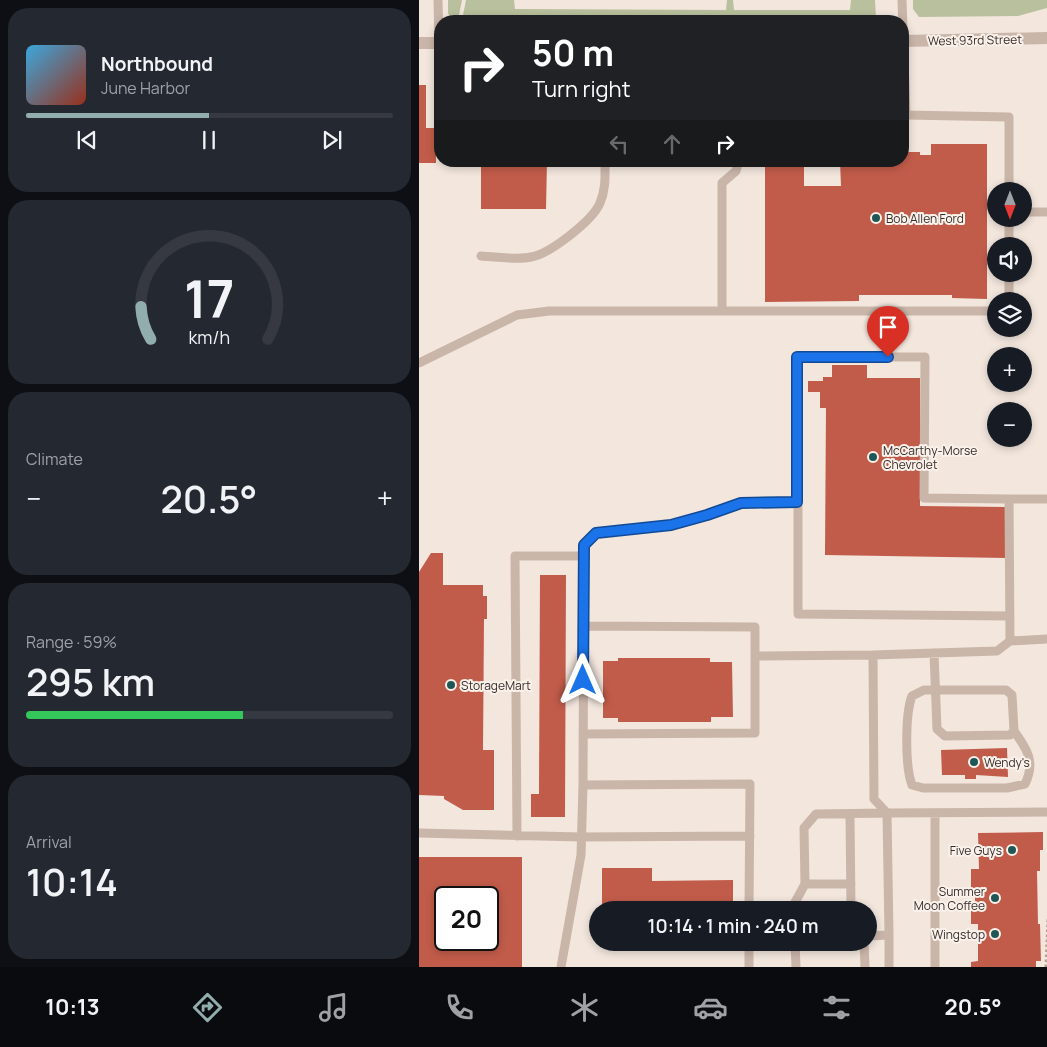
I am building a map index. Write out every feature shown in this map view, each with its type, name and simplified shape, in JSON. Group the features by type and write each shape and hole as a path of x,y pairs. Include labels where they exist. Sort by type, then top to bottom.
{"street":[{"name":"West 93rd Street","path":"909,41 1047,38"},
{"path":"419,43 434,43"}],"lane":[{"path":"438,0 438,15"},
{"path":"902,0 902,15"},
{"path":"909,115 1009,117 1009,182"},
{"path":"481,256 531,258 549,250 578,228 599,205 605,187 605,167"},
{"path":"722,310 721,184 736,171 737,167"},
{"path":"1032,212 1047,212"},
{"path":"419,363 517,315 549,311 987,311"},
{"path":"1010,616 798,614 797,357 925,357 924,498 1047,500"},
{"path":"1009,499 1010,641"},
{"path":"561,967 581,856 584,545 596,533 671,525 741,503 797,502"},
{"path":"517,836 515,556 584,556"},
{"path":"583,626 755,627 755,733 583,734"},
{"path":"755,656 997,651 1010,641 1047,639"},
{"path":"934,653 937,729 945,736 1010,735 1013,731"},
{"path":"873,655 874,799 887,813 889,967"},
{"path":"924,690 1007,690 1012,695 1013,731 1028,750 1031,763 1029,776 1025,784 1007,788 923,788 912,786 909,777 908,705 912,696 924,690"},
{"path":"583,785 749,784 749,901"},
{"path":"796,901 805,884 804,828 816,814 1047,812"},
{"path":"851,814 851,901"},
{"path":"935,814 935,967"},
{"path":"419,832 581,837 749,836"},
{"path":"805,884 851,884"},
{"path":"877,936 889,935"},
{"path":"749,951 749,967"},
{"path":"796,951 797,967"},
{"path":"864,951 865,967"}],"path":[{"path":"1046,967 1047,918"}],"green space":[{"path":"448,0 462,0 459,15 449,15"},
{"path":"466,0 514,0 515,9 726,10 727,0 733,0 734,10 850,10 851,0 875,0 876,15 463,15"},
{"path":"913,0 1047,0 1047,8 1018,16 919,17 913,9"}],"building":[{"path":"419,85 426,85 426,128 434,128 434,163 419,163"},
{"name":"Bob Allen Ford","path":"931,144 987,144 987,299 952,298 952,295 859,295 859,301 765,302 765,167 804,167 804,186 841,186 840,167 909,167 909,152 920,152 920,155 931,155"},
{"path":"481,167 547,167 546,209 481,209"},
{"name":"McCarthy-Morse Chevrolet","path":"832,365 867,365 867,378 920,378 920,506 1006,507 1006,558 825,555 826,408 820,408 820,392 808,392 808,381 823,381 823,377 832,377"},
{"name":"StorageMart","path":"431,553 443,553 443,585 483,585 483,596 487,596 487,619 484,619 483,750 494,750 494,810 463,810 444,799 444,796 419,795 419,572"},
{"name":"StorageMart","path":"540,575 566,575 565,817 531,817 531,794 539,794"},
{"path":"618,658 710,658 710,662 732,662 733,717 711,717 711,722 618,722 618,718 603,718 603,661 618,661"},
{"name":"Wendy's","path":"1007,748 1008,777 976,775 976,779 965,779 965,775 942,775 941,750"},
{"path":"1043,832 1043,850 1040,850 1040,871 1037,871 1041,961 1036,961 1036,967 971,967 971,962 978,961 978,924 971,924 971,905 975,905 975,888 971,888 971,869 979,869 978,833"},
{"path":"419,857 522,857 522,967 419,967"},
{"path":"602,868 652,868 652,881 733,880 733,901 602,901"}],"place":[{"name":"Bob Allen Ford","path":"876,218"},
{"name":"McCarthy-Morse Chevrolet","path":"873,457"},
{"name":"StorageMart","path":"451,685"},
{"name":"Wendy's","path":"974,762"},
{"name":"Five Guys","path":"1012,850"},
{"name":"Summer Moon Coffee","path":"995,898"},
{"name":"Wingstop","path":"995,934"}],"route":[{"path":"583,680 584,545 596,533 671,525 741,503 797,502 797,357 888,357"}]}
